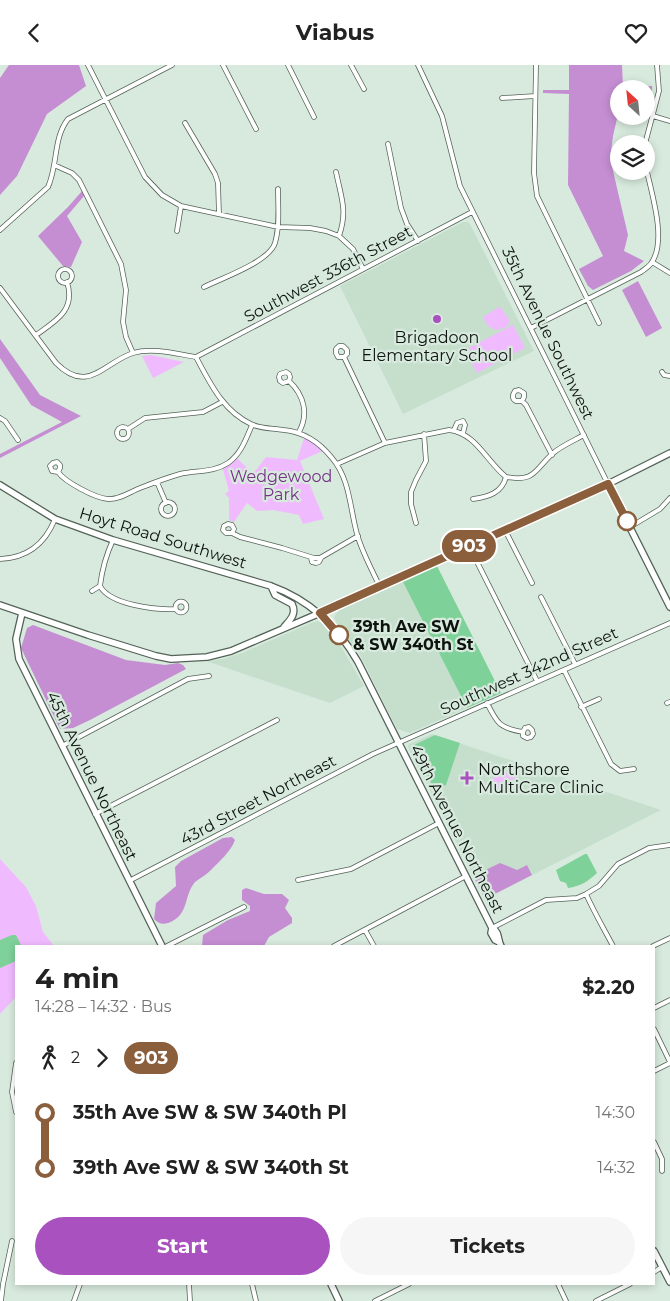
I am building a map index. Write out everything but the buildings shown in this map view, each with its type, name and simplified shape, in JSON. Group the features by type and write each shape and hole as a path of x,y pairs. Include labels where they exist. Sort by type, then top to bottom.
{"main road":[{"path":"0,605 156,656 171,659 204,658 231,651 380,587 608,484 670,453"},
{"name":"35th Avenue Southwest","path":"608,484 670,607"},
{"name":"Hoyt Road Southwest","path":"0,485 56,519 113,540 271,586 295,596 320,613"},
{"path":"271,586 275,595 294,607 293,617 282,630"},
{"name":"45th Avenue Northeast","path":"22,613 16,639 19,659 161,945"},
{"name":"49th Avenue Northeast","path":"320,613 356,659 492,928 500,938 500,944"},
{"path":"655,1253 670,1282"},
{"path":"331,1285 339,1301"}],"street":[{"path":"88,65 145,177 162,195 181,206 278,227 310,228 326,231 339,236 353,249 363,269"},
{"path":"0,230 48,187 60,131 68,119 172,65"},
{"path":"223,65 256,129"},
{"path":"288,65 314,117"},
{"path":"351,65 364,89"},
{"name":"35th Avenue Southwest","path":"418,65 442,116 458,179 472,212 608,484"},
{"path":"536,65 534,173 537,196 599,323"},
{"path":"655,106 658,91 657,65"},
{"path":"502,98 535,96"},
{"path":"655,117 670,121"},
{"path":"185,123 215,174 218,183 219,214"},
{"path":"388,144 401,208 418,241"},
{"path":"54,165 72,173 83,187 116,253 124,276 126,290 123,322 126,337 133,353"},
{"path":"336,172 344,207 343,224 339,236"},
{"path":"531,328 641,272 652,262 658,240 658,225 649,180"},
{"path":"204,287 261,259 269,253 274,244 278,227 278,189"},
{"path":"177,231 181,206"},
{"name":"Southwest 336th Street","path":"196,357 472,212"},
{"path":"652,262 670,273"},
{"path":"36,335 54,323 63,314 69,297 67,282"},
{"path":"0,288 65,372 85,377 98,373 133,353 162,352 196,357 222,402 252,425 299,432 320,446 337,464 347,487 358,536 380,587"},
{"path":"126,290 132,291"},
{"path":"344,357 385,443"},
{"path":"662,372 664,375 670,376"},
{"path":"289,381 299,395 305,409 304,423 299,432"},
{"path":"522,401 529,410 552,455"},
{"path":"128,429 145,419 203,412 222,402"},
{"path":"0,418 5,421 18,440"},
{"path":"456,431 457,423 462,421 465,425 463,433"},
{"path":"58,472 74,484 107,499 118,497 157,481 181,474 210,470 224,465 233,459 241,449 252,425"},
{"path":"337,464 385,443 424,434 456,431 463,433 474,442 495,468 506,477 527,478 535,474 552,455 584,435"},
{"path":"416,523 410,504 411,492 426,461 424,434"},
{"path":"473,499 485,498 494,493 502,487 506,477"},
{"path":"157,481 166,503"},
{"path":"630,527 660,509 670,498"},
{"path":"0,559 13,559 26,554 40,543 56,519"},
{"path":"505,530 532,583"},
{"path":"232,533 311,558 321,557 358,536"},
{"path":"113,540 107,553 100,586 105,594 119,601 159,609 176,609"},
{"path":"470,546 537,681"},
{"path":"92,591 100,586"},
{"path":"541,597 575,665"},
{"name":"Southwest 342nd Street","path":"399,743 670,623"},
{"path":"564,669 581,707 611,764 620,771 634,769"},
{"path":"62,746 188,679 198,676 209,676"},
{"path":"581,707 599,699"},
{"path":"487,703 496,722 508,729 523,732"},
{"path":"95,814 276,720"},
{"name":"43rd Street Northeast","path":"129,881 362,760 399,743"},
{"path":"298,880 351,869 439,823"},
{"path":"492,928 546,900 577,898 586,894 598,886 618,864 649,847 670,845"},
{"path":"336,945 466,876"},
{"path":"586,894 597,919 612,945"},
{"path":"169,945 244,907"},
{"path":"366,930 374,945"},
{"path":"655,945 670,938"},
{"path":"655,1008 670,1000"},
{"path":"655,1031 670,1062 655,1070"},
{"path":"15,1070 12,1092 15,1107"},
{"path":"655,1144 662,1159 662,1171"},
{"path":"1,1301 12,1241"},
{"path":"655,1271 662,1267"},
{"path":"74,1301 80,1285"},
{"path":"189,1285 190,1301"},
{"path":"252,1285 256,1301"},
{"path":"375,1301 407,1285"},
{"path":"558,1285 566,1301"},
{"path":"596,1301 626,1285"},
{"path":"606,1296 609,1301"}],"shaded area":[{"path":"9,65 79,65 86,86 47,114 17,176 0,195 0,78"},
{"path":"569,65 622,65 623,80 610,80 610,125 616,125 613,135 610,135 610,180 615,180 628,235 624,251 644,261 631,271 593,290 588,286 579,269 603,256 568,185 569,94 543,93 543,90 569,90"},
{"path":"82,191 84,196 67,216 82,242 71,267 63,266 38,236"},
{"name":"Brigadoon Elementary School","path":"463,222 470,224 534,351 403,414 340,286"},
{"path":"638,281 662,328 646,337 622,290"},
{"path":"0,339 40,395 81,416 0,458 0,454 62,422 31,405 0,358"},
{"path":"437,566 501,693 467,708 403,582"},
{"path":"403,582 467,708 410,733 397,729 358,651 337,625 334,617 339,610"},
{"path":"318,621 323,624 339,643 364,686 330,703 206,661 223,659 242,653"},
{"path":"33,625 126,660 165,665 178,663 186,669 90,720 73,728 60,729 21,648 27,628"},
{"path":"432,734 661,810 485,899 408,747 409,744"},
{"path":"435,735 460,743 446,785 435,790 412,746"},
{"path":"232,837 235,840 228,852 191,887 180,915 175,920 166,924 157,922 154,919 156,903 176,886 175,867 181,861 223,838"},
{"path":"587,854 597,873 584,883 568,888 566,883 560,881 556,870"},
{"path":"500,863 517,870 527,865 532,875 485,899 473,876"},
{"path":"246,888 264,894 282,894 289,900 285,908 292,918 292,923 269,937 265,945 202,945 203,935 228,920 250,911 250,906 242,900 242,890"},
{"path":"16,935 21,945 15,945 15,961 0,968 0,940"}],"green space":[{"path":"499,307 510,321 507,327 496,330 488,326 483,317"},
{"path":"513,325 525,348 477,373 465,350"},
{"path":"151,355 184,362 153,378 142,356"},
{"name":"Wedgewood Park","path":"305,435 325,450 300,461 324,519 303,524 299,515 273,510 257,511 247,503 234,522 229,520 229,498 225,494 229,491 222,466 235,456 253,474 266,457 297,460"},
{"path":"497,769 517,777 489,794"},
{"path":"0,859 26,887 36,906 43,932 53,945 15,945 15,998 0,1014"}],"bus line":[{"name":"903","path":"339,635 320,613 608,484 627,521"}],"place":[{"name":"Brigadoon Elementary School","path":"437,319"},
{"name":"39th Ave SW & SW 340th St","path":"339,635"},
{"name":"Northshore MultiCare Clinic","path":"467,778"}]}
